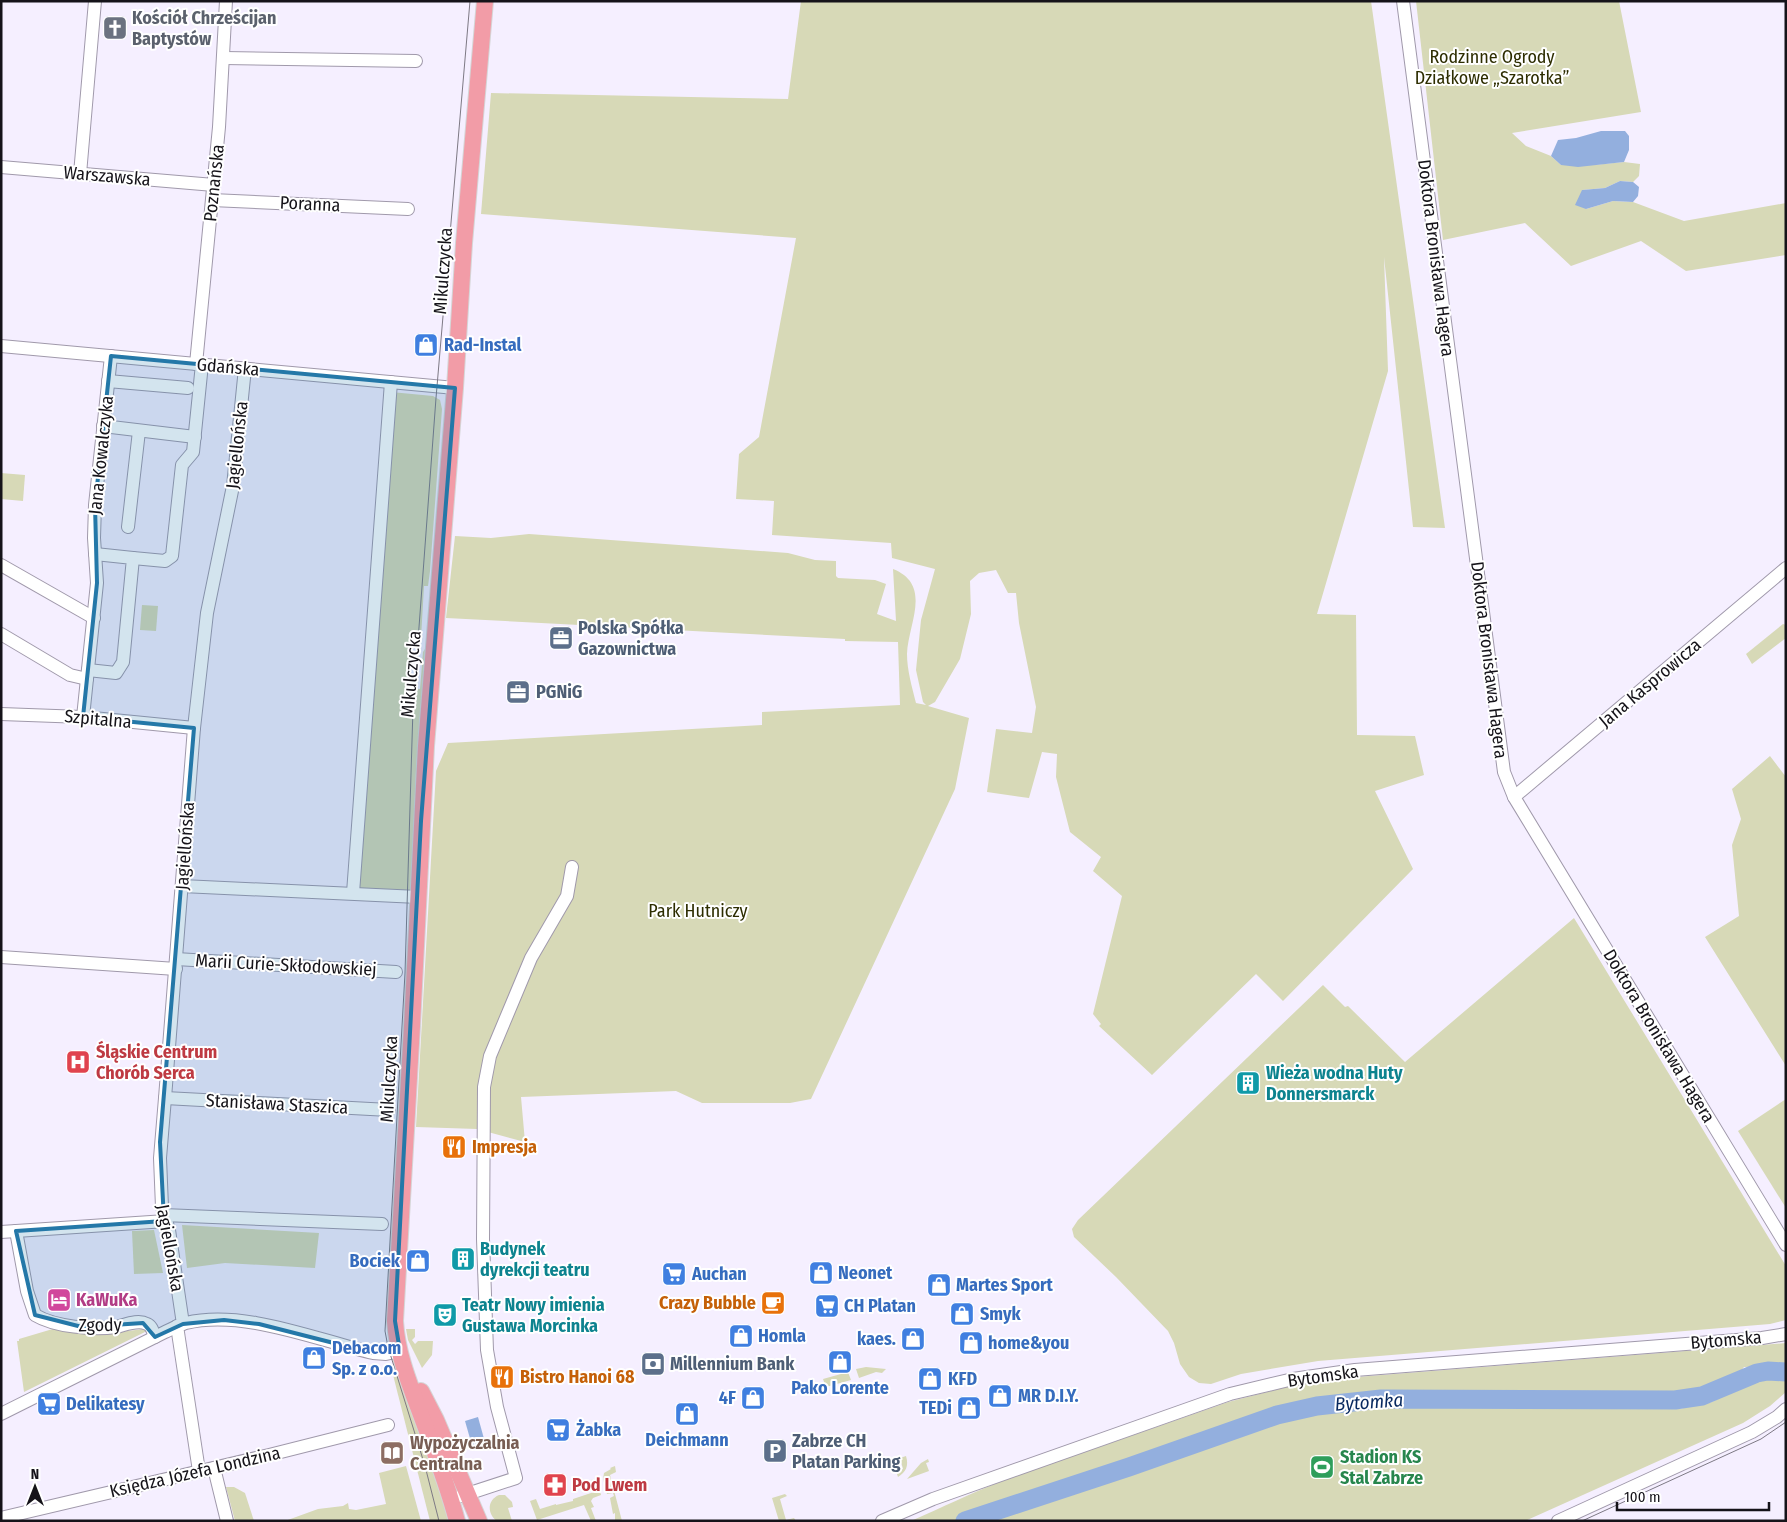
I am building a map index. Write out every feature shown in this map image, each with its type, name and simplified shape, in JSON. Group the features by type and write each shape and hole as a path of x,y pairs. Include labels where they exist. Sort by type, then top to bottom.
{"main road":[{"name":"Mikulczycka","path":"400,1351 395,1321 412,1036 426,746 455,388 465,233 485,1"},
{"path":"400,1351 436,1420 479,1521"},
{"path":"400,1351 411,1389 451,1499 457,1521"}],"street":[{"path":"80,174 95,1"},
{"name":"Poznańska","path":"133,558 165,561 172,556 182,464 193,452 224,58 226,1"},
{"name":"Doktora Bronisława Hagera","path":"1403,1 1504,772 1514,797 1786,1244"},
{"path":"224,58 416,61"},
{"name":"Warszawska","path":"1,167 214,185"},
{"name":"Poranna","path":"212,200 408,209"},
{"name":"Gdańska","path":"1,346 455,388"},
{"name":"Jana Kowalczyka","path":"83,717 97,583 95,505 111,356"},
{"name":"Jagiellońska","path":"199,1471 169,1230 165,1218 160,1158 194,728 208,613 234,486 245,368"},
{"path":"108,381 188,388"},
{"path":"353,893 391,382"},
{"path":"103,426 194,437"},
{"path":"128,527 138,431"},
{"path":"1,634 70,675 116,673 123,662 133,558 96,554"},
{"path":"1,565 94,618"},
{"name":"Jana Kasprowicza","path":"1514,797 1786,568"},
{"name":"Szpitalna","path":"1,714 83,717 194,728"},
{"path":"451,1499 516,1478 497,1407 487,1350 483,1239 484,1087 490,1056 531,958 567,896 572,867"},
{"path":"182,886 353,893 418,898"},
{"name":"Marii Curie-Skłodowskiej","path":"1,957 396,972"},
{"name":"Stanisława Staszica","path":"165,1098 389,1110"},
{"path":"1,1232 165,1218 382,1224"},
{"name":"Zgody","path":"16,1231 27,1291 35,1315 48,1321 82,1327 115,1327 143,1323 150,1326 155,1337"},
{"path":"1,1414 180,1325 210,1320 243,1322 282,1329 373,1353 386,1354 400,1351"},
{"name":"Bytomska","path":"882,1521 933,1499 1181,1410 1230,1394 1285,1381 1355,1370 1762,1338 1786,1334"},
{"path":"1558,1521 1752,1432 1777,1417 1786,1409"},
{"name":"Księdza Józefa Londzina","path":"1,1518 388,1425"},
{"path":"214,1468 227,1521"}],"highlighted area":[{"path":"111,356 455,388 421,821 395,1321 400,1351 373,1353 259,1324 224,1320 183,1324 155,1337 143,1323 82,1327 35,1315 16,1231 164,1221 160,1142 194,728 83,717 97,583 95,505"}],"green space":[{"name":"Park Hutniczy","path":"801,1 1371,1 1445,528 1413,527 1384,257 1388,371 1317,614 1356,615 1357,735 1415,736 1424,775 1375,791 1413,869 1283,1001 1256,974 1152,1075 1099,1026 1101,1024 1093,1014 1122,896 1093,871 1101,857 1070,832 1056,777 1057,754 1042,752 1029,798 987,792 996,729 1032,733 1036,707 1019,623 1016,593 1008,593 996,570 979,573 970,581 971,614 960,659 935,702 928,706 969,718 955,789 811,1099 790,1103 702,1103 676,1091 521,1097 525,1142 477,1129 416,1127 436,771 448,743 762,725 762,712 900,705 898,642 845,641 845,639 446,618 455,536 491,538 529,534 788,553 815,560 836,561 836,576 838,578 875,580 886,584 877,614 896,621 893,569 905,576 912,585 915,595 914,618 908,642 907,660 916,703 926,705 923,702 916,670 921,620 935,569 892,558 891,543 772,535 774,501 736,499 739,454 759,437 796,238 481,214 491,93 788,99"},
{"name":"Rodzinne Ogrody Działkowe „Szarotka”","path":"1416,1 1619,1 1641,112 1512,133 1526,146 1551,156 1561,165 1593,165 1624,162 1640,164 1639,176 1633,182 1620,181 1605,188 1582,190 1586,209 1613,201 1633,202 1684,221 1786,203 1786,255 1686,271 1641,241 1571,266 1525,223 1443,240"},
{"path":"391,392 433,396 440,400 442,409 430,571 428,586 424,586 421,638 412,638 409,688 420,689 423,652 425,649 416,770 411,891 362,891 355,884"},
{"path":"1,473 25,475 23,501 1,499"},
{"path":"142,605 158,606 156,631 140,630"},
{"path":"1783,624 1786,625 1786,638 1752,664 1746,654"},
{"path":"1770,756 1786,777 1786,1066 1705,937 1739,916 1732,845 1741,819 1732,789"},
{"path":"1574,918 1786,1266 1786,1320 1770,1324 1318,1361 1241,1374 1211,1384 1199,1383 1189,1377 1180,1364 1174,1343 1168,1331 1074,1237 1072,1229 1078,1220 1323,985 1345,1007 1348,1006 1405,1062"},
{"path":"1786,1099 1786,1208 1738,1131"},
{"path":"182,1225 319,1233 315,1268 225,1263 187,1268"},
{"path":"154,1230 163,1273 134,1274 132,1231"},
{"path":"56,1328 111,1333 144,1329 147,1331 24,1392 17,1341"},
{"path":"406,1329 415,1329 415,1337 412,1340 415,1344 418,1341 433,1341 432,1355 422,1368 408,1340"},
{"path":"1786,1343 1786,1366 1744,1367 1734,1380 1711,1390 1680,1396 1413,1393 1342,1396 1274,1412 958,1521 911,1521 1002,1481 1228,1402 1287,1387 1344,1378"},
{"path":"391,1367 400,1377 450,1521 430,1521"},
{"path":"866,1367 886,1369 882,1373 876,1372 859,1378 856,1369"},
{"path":"848,1372 851,1380 826,1387 823,1379"},
{"path":"1757,1377 1786,1379 1786,1392 1770,1406 1743,1423 1525,1521 991,1521 1210,1445 1312,1412 1375,1405 1679,1409 1712,1402"},
{"path":"906,1456 906,1468 898,1477 896,1471 903,1469 900,1458"},
{"path":"928,1459 929,1462 926,1463 929,1471 907,1479 921,1463"},
{"path":"406,1466 421,1521 285,1521 318,1509 343,1506 348,1503 349,1509 356,1510 386,1504 379,1473"},
{"path":"615,1466 616,1472 610,1475 622,1521 615,1521 615,1513 613,1514 610,1498 614,1496 613,1493 607,1494 603,1479 604,1473"},
{"path":"597,1479 601,1495 593,1498 591,1501 594,1507 591,1508 596,1521 591,1521 584,1505 537,1520 530,1501 536,1499 540,1509 573,1501 573,1499 594,1492 591,1480"},
{"path":"226,1487 234,1487 245,1493 254,1521 235,1521"},
{"path":"785,1494 787,1496 780,1499 786,1520 794,1518 796,1521 779,1521 772,1498"},
{"path":"499,1495 505,1495 512,1502 513,1507 508,1508 512,1521 497,1521 491,1515 490,1504"}],"water":[{"path":"1601,131 1625,131 1629,136 1629,150 1624,162 1578,167 1561,165 1551,156 1558,140 1576,138"},
{"path":"1620,181 1633,182 1639,187 1638,196 1633,202 1613,201 1586,209 1575,205 1582,190 1605,188"},
{"path":"478,1417 486,1446 473,1449 465,1421"}],"waterway":[{"name":"Bytomka","path":"965,1521 1129,1467 1277,1415 1317,1406 1381,1399 1675,1400 1702,1396 1757,1373 1768,1371 1786,1372"}],"tram line":[{"path":"439,1521 425,1466 388,1347 385,1331 405,973 413,708 436,398 470,1"},
{"path":"1582,1521 1761,1439 1786,1422"}],"place":[{"name":"Kościół Chrześcijan Baptystów","path":"115,28"},
{"name":"Rad-Instal","path":"426,345"},
{"name":"Polska Spółka Gazownictwa","path":"561,638"},
{"name":"PGNiG","path":"518,692"},
{"name":"Śląskie Centrum Chorób Serca","path":"78,1062"},
{"name":"Wieża wodna Huty Donnersmarck","path":"1248,1083"},
{"name":"Impresja","path":"454,1147"},
{"name":"Budynek dyrekcji teatru","path":"463,1259"},
{"name":"Bociek","path":"418,1261"},
{"name":"Neonet","path":"821,1273"},
{"name":"Auchan","path":"674,1274"},
{"name":"Martes Sport","path":"939,1285"},
{"name":"KaWuKa","path":"59,1300"},
{"name":"Crazy Bubble","path":"773,1303"},
{"name":"CH Platan","path":"827,1306"},
{"name":"Smyk","path":"962,1314"},
{"name":"Teatr Nowy imienia Gustawa Morcinka","path":"445,1315"},
{"name":"Homla","path":"741,1336"},
{"name":"kaes.","path":"913,1339"},
{"name":"home&you","path":"971,1343"},
{"name":"Debacom Sp. z o.o.","path":"314,1358"},
{"name":"Pako Lorente","path":"840,1362"},
{"name":"Millennium Bank","path":"653,1364"},
{"name":"Bistro Hanoi 68","path":"502,1377"},
{"name":"KFD","path":"930,1379"},
{"name":"MR D.I.Y.","path":"1000,1396"},
{"name":"4F","path":"753,1398"},
{"name":"Delikatesy","path":"49,1404"},
{"name":"TEDi","path":"969,1408"},
{"name":"Deichmann","path":"687,1414"},
{"name":"Żabka","path":"558,1430"},
{"name":"Zabrze CH Platan Parking","path":"775,1451"},
{"name":"Wypożyczalnia Centralna","path":"392,1453"},
{"name":"Stadion KS Stal Zabrze","path":"1322,1467"},
{"name":"Pod Lwem","path":"555,1485"}]}
